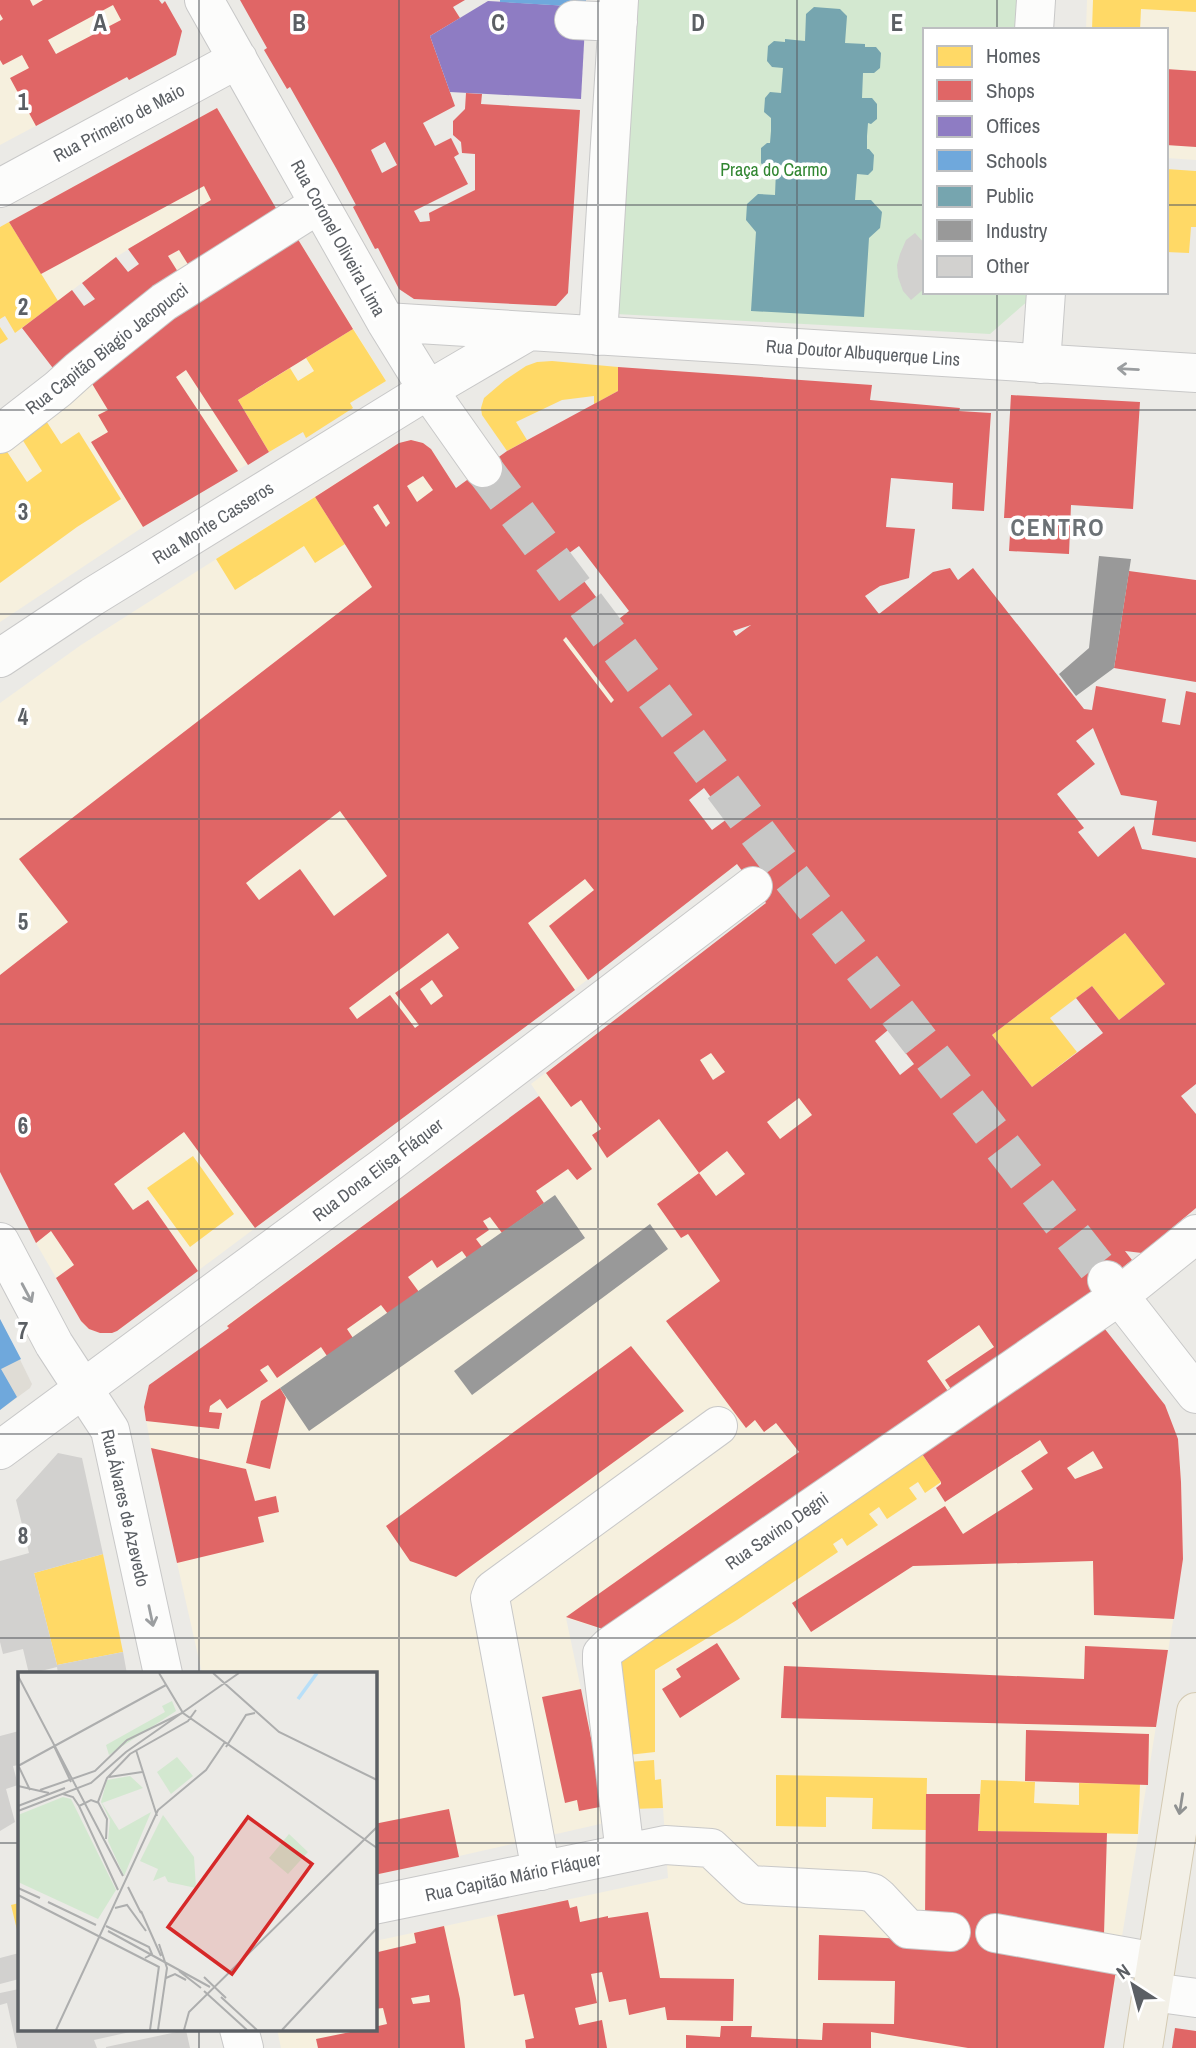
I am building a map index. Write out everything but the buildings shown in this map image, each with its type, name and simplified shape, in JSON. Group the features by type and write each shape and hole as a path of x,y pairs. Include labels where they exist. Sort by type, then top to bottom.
{"main road":[{"path":"1143,2048 1196,1712"}],"street":[{"name":"Rua Coronel Oliveira Lima","path":"204,0 238,59 304,214 386,322 428,390 483,468"},
{"path":"1034,28 1036,0"},
{"path":"574,20 618,11 598,336"},
{"name":"Rua Primeiro de Maio","path":"0,188 238,59"},
{"name":"Rua Capitão Biagio Jacopucci","path":"0,433 164,302 304,214"},
{"path":"1023,363 1045,294"},
{"name":"Rua Doutor Albuquerque Lins","path":"386,322 1196,373"},
{"name":"Rua Monte Casseros","path":"0,659 92,597 428,390 529,331"},
{"name":"Rua Dona Elisa Fláquer","path":"0,1450 382,1168 753,886"},
{"path":"1196,1234 1113,1288 1196,1394"},
{"name":"Rua Álvares de Azevedo","path":"0,1242 54,1344 106,1422 112,1438 163,1672"},
{"name":"Rua Savino Degni","path":"638,1851 602,1654 1113,1288"},
{"path":"541,1871 489,1598 493,1590 719,1426"},
{"name":"Rua Capitão Mário Fláquer","path":"376,1905 665,1845 711,1848 750,1885 873,1893 908,1929 951,1931"},
{"path":"995,1933 1154,1977 1196,1998"},
{"path":"239,2030 243,2048"}],"shaded area":[{"path":"0,0 159,0 178,32 172,53 0,145"},
{"path":"1087,0 1196,0 1196,160 1168,158 1168,28 1086,28"},
{"path":"217,108 283,220 183,280 154,234 116,257 58,301 9,222"},
{"path":"291,228 386,381 143,527 0,622 0,445"},
{"path":"411,440 423,443 431,449 470,510 737,864 552,1007 117,1331 100,1333 89,1329 81,1321 36,1243 0,1172 0,703 81,645 399,443"},
{"path":"836,991 1081,1300 612,1632 566,1618 609,1822 376,1875 376,1672 202,1672 144,1407 229,1328 227,1325 539,1096 531,1084 645,997"},
{"path":"0,1319 32,1384 0,1410"},
{"path":"954,1424 1178,1439 1183,1559 1104,2048 281,2048 277,2030 376,2030 376,1941 668,1878 663,1808 632,1809 615,1669"}],"green space":[{"name":"Praça do Carmo","path":"635,0 1023,0 1021,28 923,28 923,294 1030,294 1030,299 990,334 616,314"}],"tunnel":[{"path":"483,468 781,864 1107,1280"}],"district":[{"name":"CENTRO","path":"1058,528"}]}
